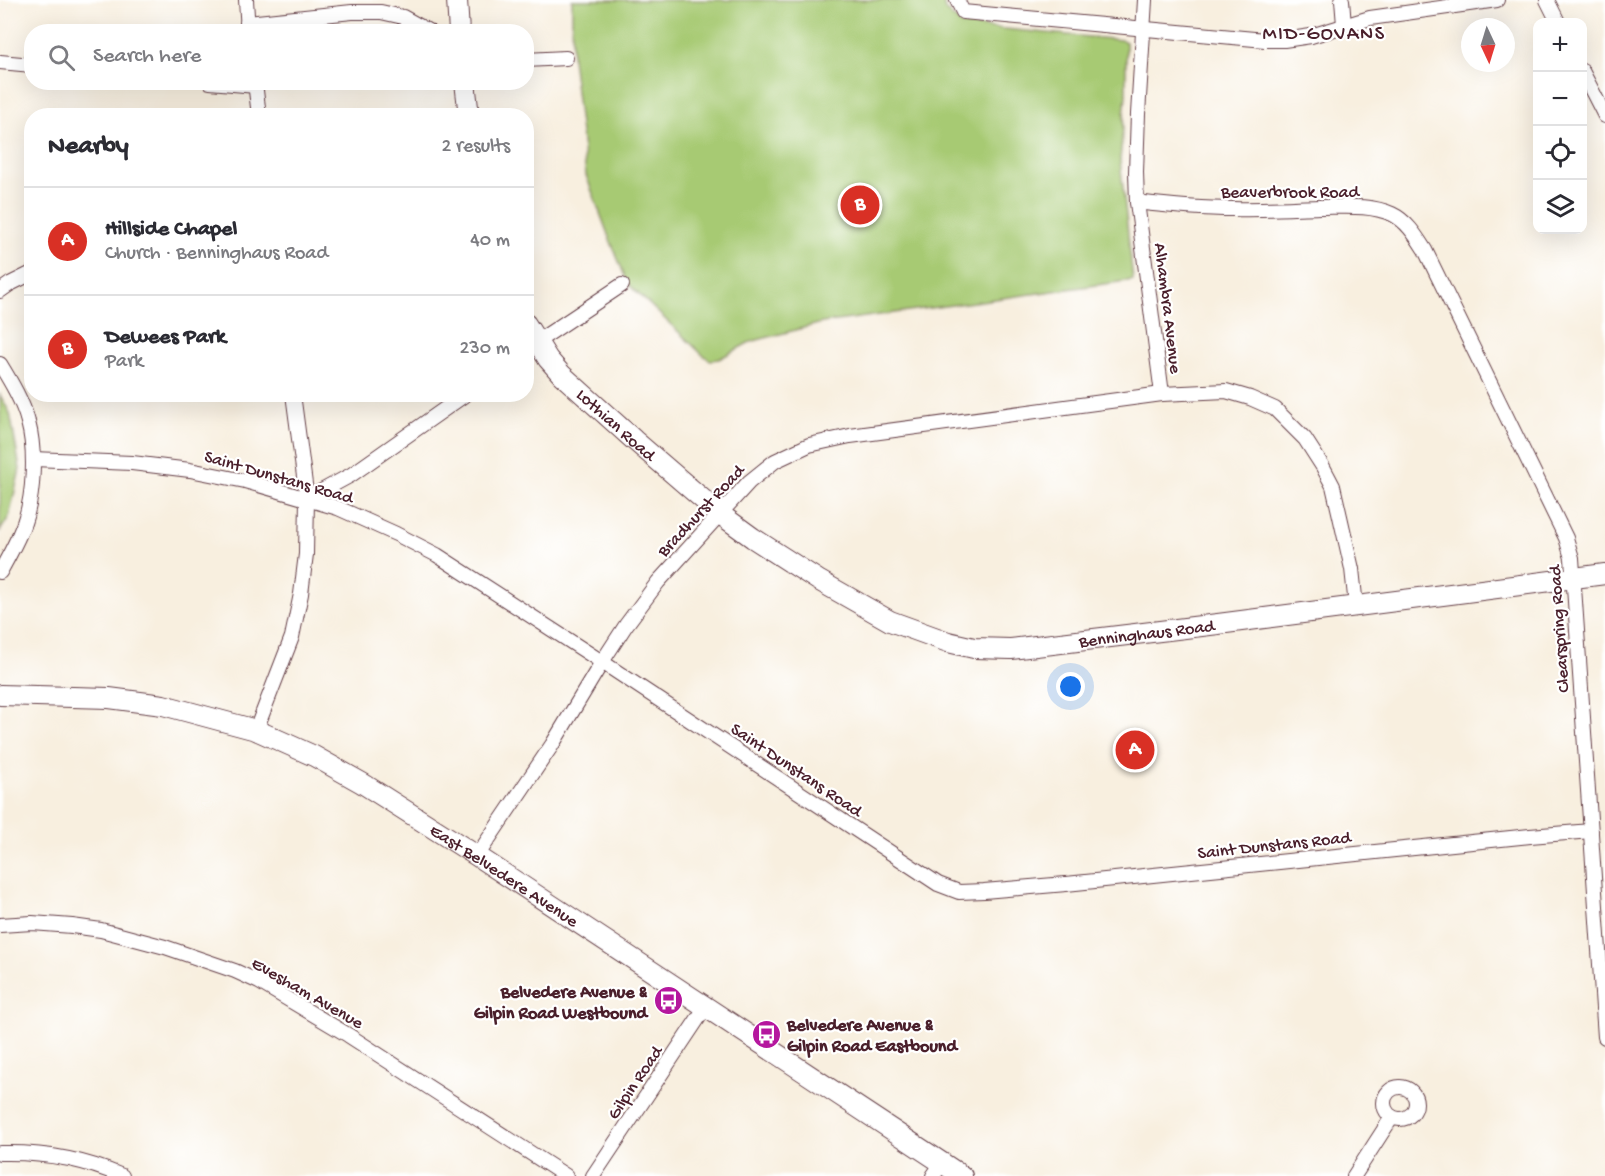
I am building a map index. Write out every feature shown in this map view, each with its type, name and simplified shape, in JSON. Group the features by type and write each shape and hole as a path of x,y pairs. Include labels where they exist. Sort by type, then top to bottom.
{"street":[{"path":"246,0 248,24"},
{"path":"457,0 458,24"},
{"name":"Alhambra Avenue","path":"1144,0 1136,160 1137,202 1162,394 1226,391 1275,409 1295,428 1305,439 1333,486 1352,568 1356,606"},
{"path":"1342,0 1344,25"},
{"path":"960,6 1142,29 1284,40 1311,36 1370,18 1497,0"},
{"path":"1547,0 1556,18"},
{"path":"269,24 352,12 381,12 403,17 416,24"},
{"path":"534,60 566,58"},
{"path":"0,62 24,64"},
{"path":"1583,72 1605,116"},
{"path":"256,90 258,108"},
{"path":"466,90 468,108"},
{"name":"Beaverbrook Road","path":"1137,202 1223,209 1347,206 1377,209 1403,221 1425,250"},
{"name":"Clearspring Road","path":"1425,250 1566,538 1572,558 1605,1037"},
{"path":"0,291 24,277"},
{"path":"534,343 622,285"},
{"name":"Lothian Road","path":"534,347 633,440 720,514"},
{"path":"0,364 28,422 33,459 31,494 25,521 0,572"},
{"name":"Bradhurst Road","path":"477,856 552,745 602,662 658,582 749,482 776,461 809,444 850,436 1162,394"},
{"path":"256,730 292,637 306,554 307,499 294,402"},
{"path":"307,499 351,475 455,402"},
{"name":"Saint Dunstans Road","path":"33,459 132,463 190,470 245,481 338,508 396,534 437,555 938,884 959,892 1066,884 1592,831"},
{"name":"Benninghaus Road","path":"720,514 819,580 890,621 948,642 974,648 1011,649 1605,574"},
{"name":"East Belvedere Avenue","path":"0,695 109,698 153,704 194,712 256,730 314,756 477,856 705,1008 938,1169 962,1176"},
{"name":"Evesham Avenue","path":"0,925 32,923 101,930 165,947 234,970 259,982 348,1035 566,1176"},
{"name":"Gilpin Road","path":"593,1176 705,1008"},
{"path":"1354,1176 1392,1117"},
{"path":"0,1153 54,1156 97,1166 122,1176"}],"green space":[{"path":"572,0 943,0 945,10 962,25 1122,40 1126,42 1126,95 1120,160 1133,280 822,323 750,342 719,359 710,360 628,284 607,232 586,175 572,58"},
{"path":"0,395 10,413 20,469 9,517 0,531"}],"place":[{"name":"Dewees Park","path":"860,205"},
{"name":"Hillside Chapel","path":"1135,750"},
{"name":"Belvedere Avenue & Gilpin Road Westbound","path":"668,1001"},
{"name":"Belvedere Avenue & Gilpin Road Eastbound","path":"766,1034"}],"district":[{"name":"MID-GOVANS","path":"1324,32"}]}
